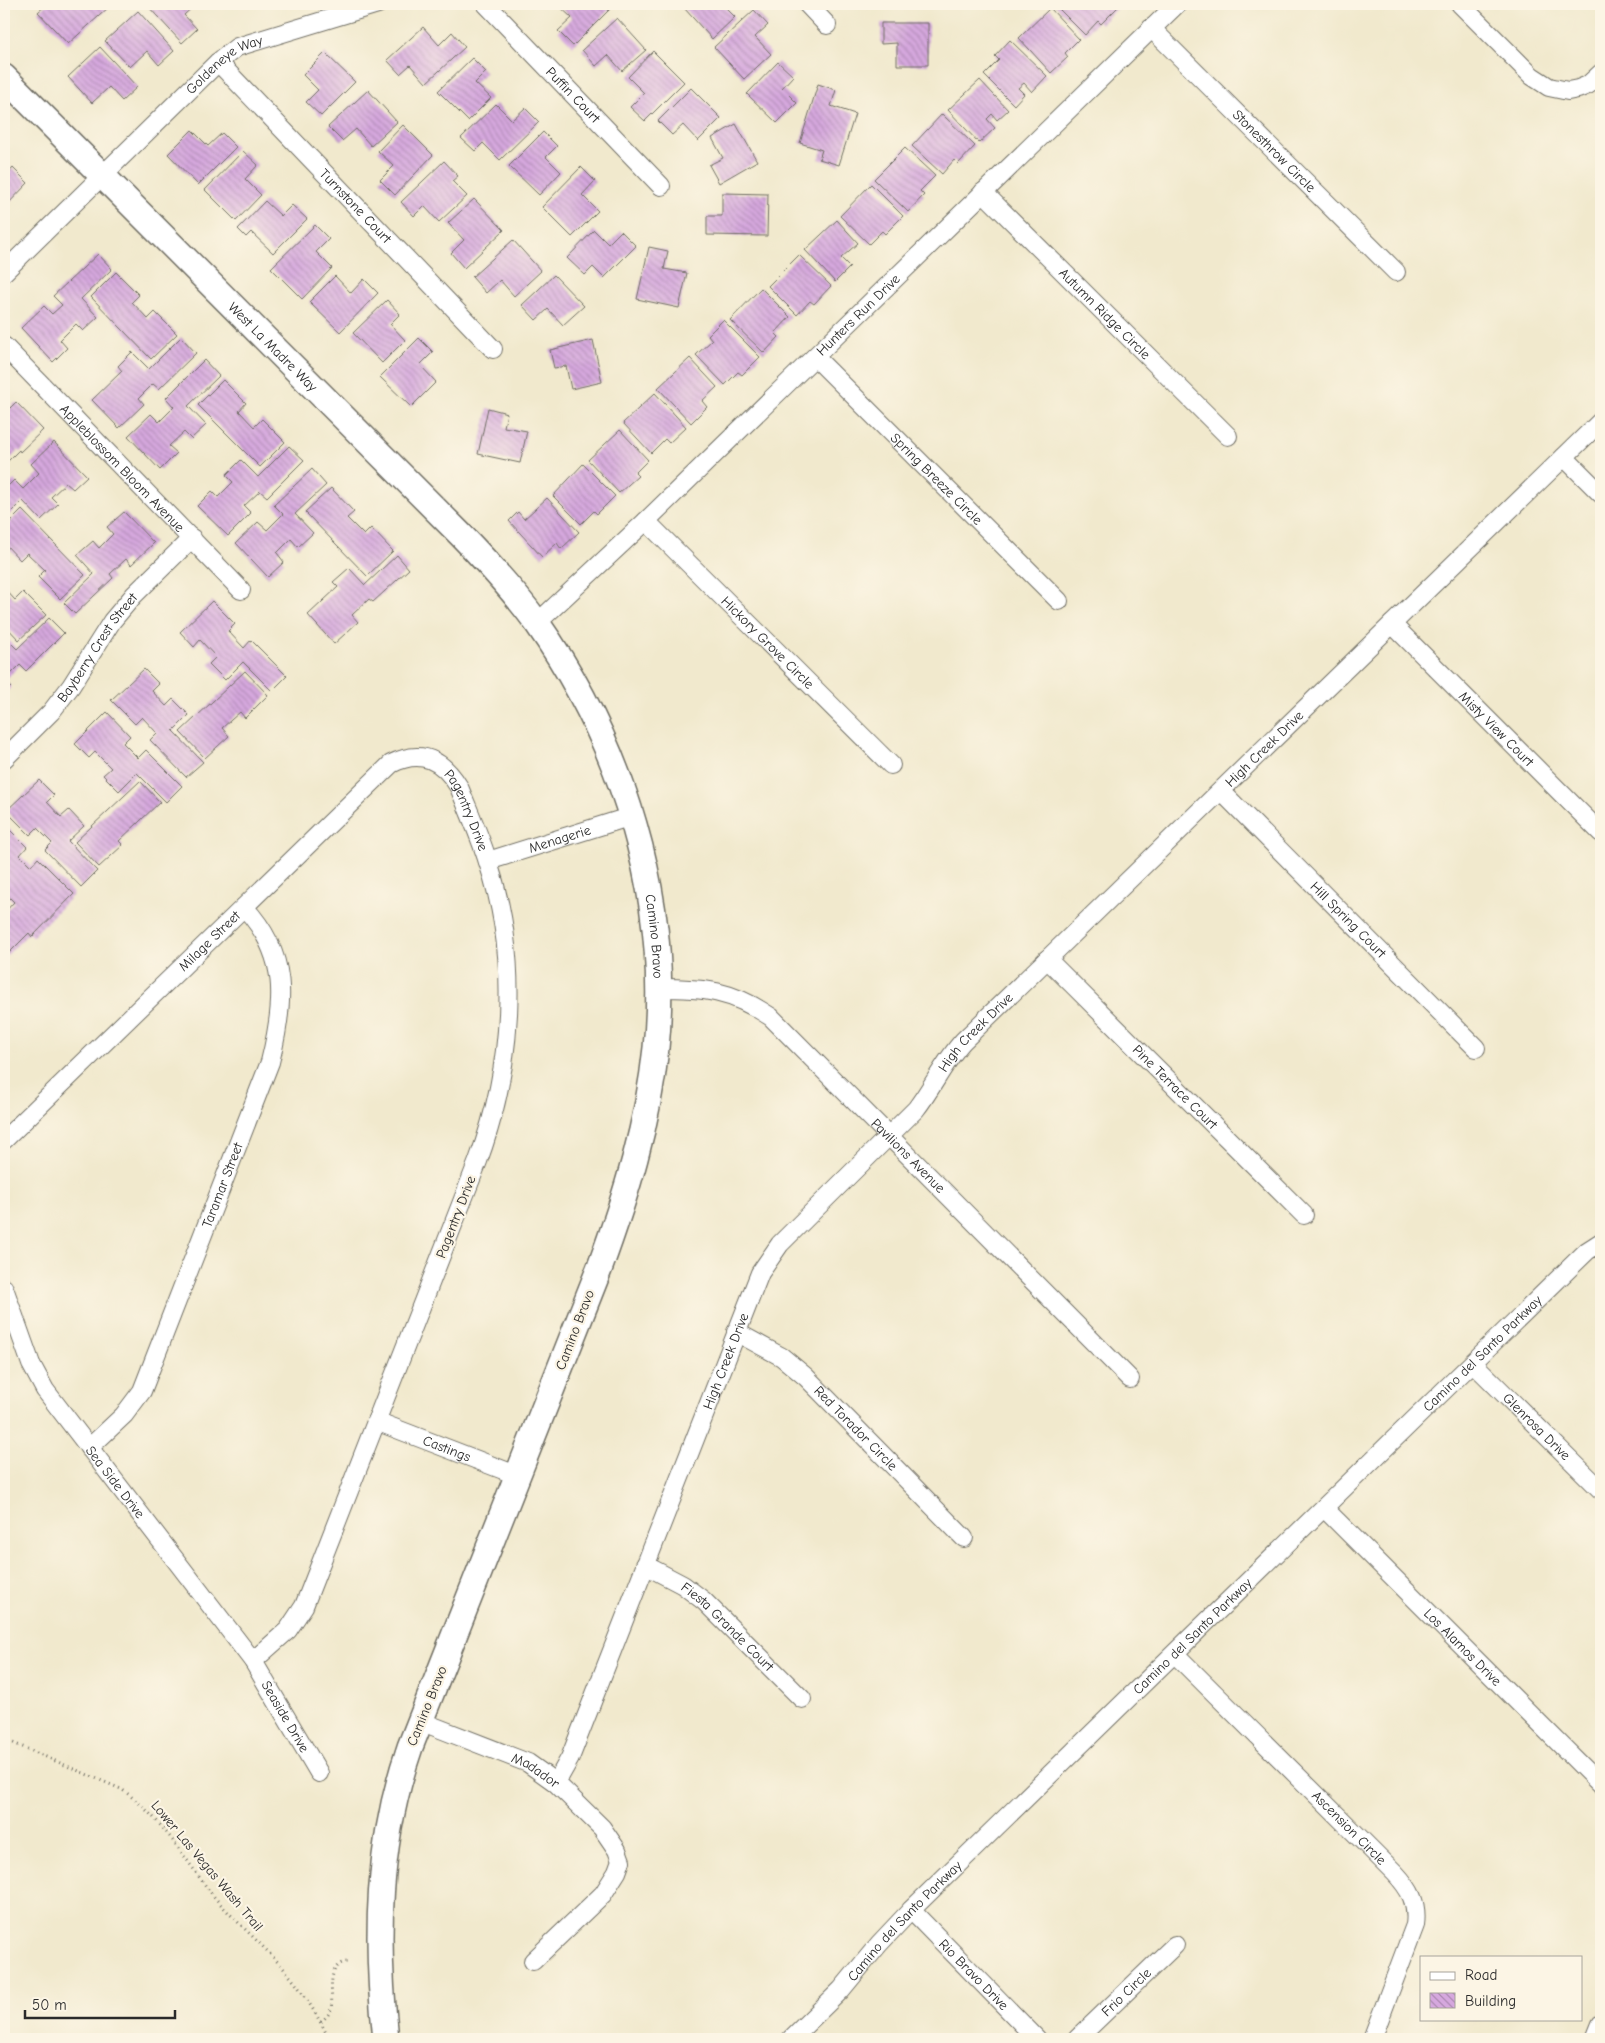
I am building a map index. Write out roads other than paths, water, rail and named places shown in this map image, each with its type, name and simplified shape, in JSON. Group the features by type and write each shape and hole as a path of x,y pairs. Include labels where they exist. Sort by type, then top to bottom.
{"street":[{"name":"Goldeneye Way","path":"4,272 218,62 237,47 378,4"},
{"name":"Puffin Court","path":"486,4 661,186"},
{"path":"807,4 827,24"},
{"name":"Hunters Run Drive","path":"537,623 646,521 1177,4"},
{"path":"1460,4 1532,76 1549,87 1568,91 1588,84 1601,73"},
{"name":"Stonesthrow Circle","path":"1152,28 1396,272"},
{"name":"Turnstone Court","path":"218,62 493,349"},
{"name":"West La Madre Way","path":"4,77 461,535 502,578 537,623"},
{"name":"Autumn Ridge Circle","path":"982,192 1228,436"},
{"name":"Appleblossom Bloom Avenue","path":"4,346 241,590"},
{"name":"Spring Breeze Circle","path":"815,357 1060,601"},
{"name":"High Creek Drive","path":"556,1784 574,1749 760,1273 780,1244 925,1098 945,1063 963,1041 1601,421"},
{"path":"1564,457 1601,494"},
{"name":"Hickory Grove Circle","path":"646,521 891,765"},
{"name":"Bayberry Crest Street","path":"4,758 51,712 71,686 112,621 134,595 192,538"},
{"name":"Camino Bravo","path":"386,2039 380,1977 381,1900 383,1860 398,1786 420,1721 519,1476 608,1243 632,1174 652,1080 656,1047 658,988 650,900 646,872 632,816 611,756 598,728 569,673 537,623"},
{"name":"Misty View Court","path":"1392,624 1601,833"},
{"name":"Milage Street","path":"4,1140 390,764 412,756 423,757"},
{"name":"Pagentry Drive","path":"253,1660 288,1630 304,1606 481,1153 500,1086 507,1027 508,975 502,920 488,861 459,787 453,776 434,761 423,757"},
{"name":"Hill Spring Court","path":"1221,791 1476,1048"},
{"name":"Menagerie","path":"488,861 632,816"},
{"name":"Taramar Street","path":"89,1448 124,1415 142,1391 270,1062 280,1001 277,965 259,923 244,907"},
{"name":"Pine Terrace Court","path":"1048,959 1304,1215"},
{"name":"Pavilions Avenue","path":"658,988 709,990 743,1000 757,1008 784,1029 1130,1379"},
{"name":"Camino del Santo Parkway","path":"791,2039 848,1983 878,1944 911,1910 1325,1509 1587,1251 1601,1242"},
{"name":"Sea Side Drive","path":"4,1288 37,1377 54,1403 253,1660"},
{"name":"Red Torador Circle","path":"736,1332 782,1357 806,1377 964,1538"},
{"name":"Glenrosa Drive","path":"1473,1363 1601,1490"},
{"name":"Castings","path":"376,1421 519,1476"},
{"name":"Los Alamos Drive","path":"1325,1509 1601,1785"},
{"name":"Fiesta Grande Court","path":"645,1564 683,1585 704,1601 802,1699"},
{"name":"Ascension Circle","path":"1175,1654 1395,1873 1410,1891 1417,1913 1415,1925 1372,2039"},
{"name":"Seaside Drive","path":"253,1660 320,1773"},
{"name":"Madador","path":"420,1721 528,1763 556,1784 602,1828 617,1850 620,1861 617,1872 603,1894 533,1961"},
{"name":"Rio Bravo Drive","path":"911,1910 1038,2039"},
{"name":"Frio Circle","path":"1077,2039 1175,1945"},
{"path":"1595,2039 1601,2024"}]}
